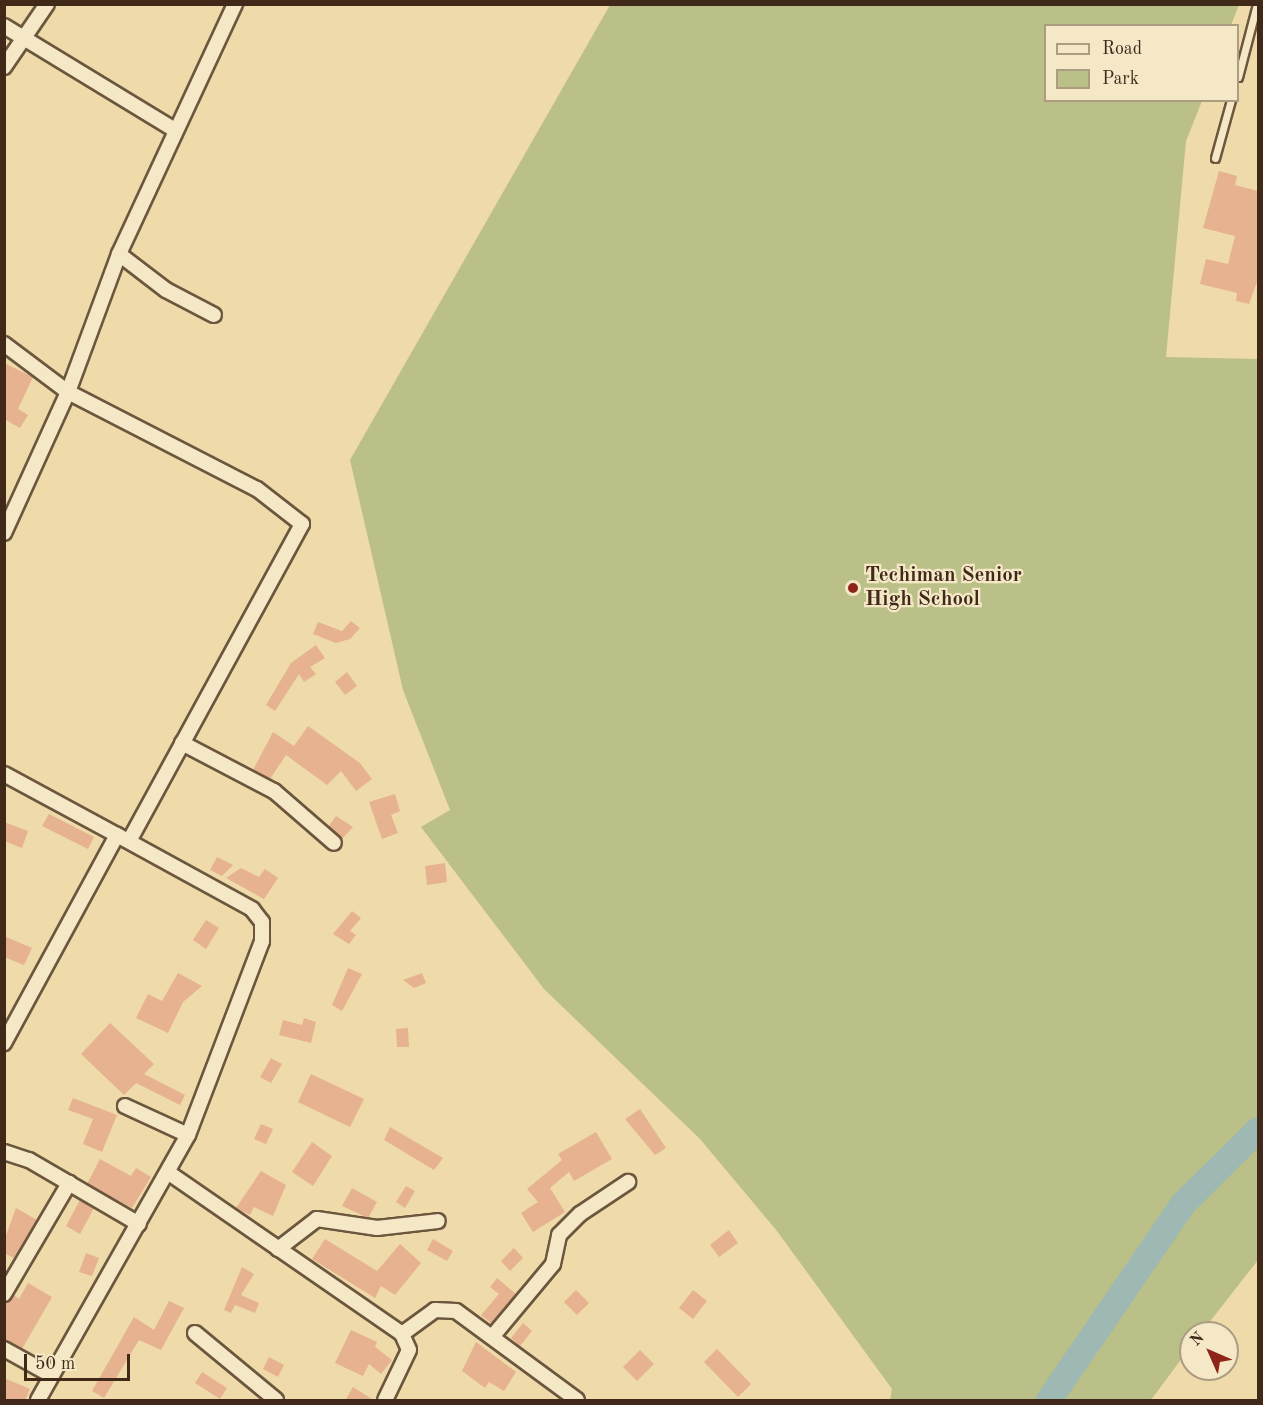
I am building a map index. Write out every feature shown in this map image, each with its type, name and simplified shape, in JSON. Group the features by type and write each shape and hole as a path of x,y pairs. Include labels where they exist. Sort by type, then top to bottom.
{"street":[{"path":"4,67 21,37 46,4"},
{"path":"4,533 68,392 119,254 235,4"},
{"path":"4,26 175,130"},
{"path":"119,254 166,290 214,315"},
{"path":"4,344 68,392 257,489 302,524 182,743 18,1014 4,1043"},
{"path":"182,743 274,791 334,843"},
{"path":"4,774 252,909 262,922 262,941 188,1135 170,1173 38,1401"},
{"path":"4,1009 18,1014"},
{"path":"125,1106 188,1135"},
{"path":"4,1152 69,1183 139,1224"},
{"path":"170,1173 402,1335 409,1350 385,1401"},
{"path":"492,1337 553,1264 559,1236 580,1214 628,1182"},
{"path":"4,1294 69,1183"},
{"path":"278,1249 317,1219 377,1228 438,1221"},
{"path":"402,1335 445,1307 492,1337 578,1401"},
{"path":"195,1333 276,1401"},
{"path":"4,1349 51,1375"}],"lane":[{"path":"1239,73 1257,4"},
{"path":"1215,158 1230,102"}],"green space":[{"name":"Techiman Senior High School","path":"610,5 1239,5 1231,24 1044,24 1044,102 1202,102 1186,141 1166,357 1258,359 1258,1260 1210,1321 1179,1321 1179,1362 1151,1400 890,1400 892,1389 777,1231 700,1139 544,989 421,827 450,810 403,690 350,460"}],"building":[{"path":"1219,171 1237,176 1235,185 1258,191 1258,279 1249,304 1236,301 1237,293 1200,284 1206,259 1228,264 1235,236 1203,228"},
{"path":"4,363 33,377 18,409 28,415 20,428 4,419"},
{"path":"351,621 360,628 350,639 336,643 313,634 318,622 342,631"},
{"path":"316,645 325,658 310,667 316,674 304,682 299,674 275,711 266,705 291,663"},
{"path":"347,672 357,686 345,695 335,682"},
{"path":"308,726 360,763 372,779 356,791 341,771 327,785 286,755 270,779 253,770 273,732 294,746"},
{"path":"395,794 400,811 391,815 398,833 382,839 369,802"},
{"path":"49,814 94,837 88,849 42,826"},
{"path":"336,816 353,827 342,839 329,826"},
{"path":"4,822 28,831 22,848 4,841"},
{"path":"217,857 233,865 222,876 210,870"},
{"path":"445,863 447,882 427,885 425,866"},
{"path":"241,868 259,877 265,869 278,878 264,899 226,878"},
{"path":"352,911 361,918 350,931 356,935 349,944 333,934"},
{"path":"206,920 219,928 206,949 193,940"},
{"path":"4,936 32,948 24,965 4,957"},
{"path":"348,968 362,974 342,1011 332,1005"},
{"path":"178,973 202,986 183,1002 168,1033 136,1018 148,994 162,1001"},
{"path":"422,973 426,983 414,988 403,980"},
{"path":"304,1018 316,1022 311,1043 279,1035 283,1020 302,1025"},
{"path":"110,1023 154,1064 144,1074 185,1095 180,1105 136,1083 124,1095 81,1054"},
{"path":"408,1028 409,1047 397,1047 396,1029"},
{"path":"271,1058 282,1064 271,1083 260,1077"},
{"path":"311,1074 364,1099 350,1127 298,1102"},
{"path":"73,1098 117,1115 102,1152 83,1144 93,1119 68,1110"},
{"path":"640,1109 666,1148 655,1155 625,1119"},
{"path":"261,1124 273,1129 266,1144 254,1139"},
{"path":"390,1127 443,1158 434,1170 384,1140"},
{"path":"596,1132 612,1159 574,1181 569,1172 550,1188 565,1212 533,1232 521,1213 538,1202 527,1189 562,1160 558,1154"},
{"path":"312,1142 332,1156 313,1186 292,1172"},
{"path":"100,1159 131,1176 136,1168 151,1177 132,1208 87,1184"},
{"path":"261,1171 286,1185 273,1216 254,1207 250,1215 236,1208"},
{"path":"406,1186 415,1191 405,1208 396,1202"},
{"path":"352,1188 377,1202 368,1218 342,1206"},
{"path":"80,1200 94,1208 80,1234 66,1226"},
{"path":"16,1208 37,1220 14,1258 4,1253 4,1241"},
{"path":"729,1230 738,1243 719,1257 710,1245"},
{"path":"325,1239 377,1271 400,1244 421,1263 395,1295 381,1286 375,1298 312,1259"},
{"path":"433,1239 453,1251 447,1261 427,1250"},
{"path":"514,1248 523,1258 510,1271 501,1261"},
{"path":"86,1253 99,1258 92,1276 79,1272"},
{"path":"242,1267 254,1274 241,1295 259,1303 255,1313 235,1305 231,1313 224,1310"},
{"path":"497,1278 516,1294 491,1323 481,1315 499,1294 490,1287"},
{"path":"28,1283 52,1297 22,1349 4,1340 4,1303 14,1295 19,1299"},
{"path":"576,1290 589,1303 577,1315 564,1302"},
{"path":"693,1290 707,1301 693,1319 679,1308"},
{"path":"169,1301 184,1308 161,1350 139,1340 104,1398 92,1391 134,1317 154,1330"},
{"path":"523,1323 532,1331 520,1346 511,1338"},
{"path":"351,1330 377,1342 375,1347 392,1360 381,1374 369,1364 363,1376 335,1363"},
{"path":"476,1342 516,1372 504,1391 489,1382 485,1388 462,1371"},
{"path":"717,1349 751,1384 738,1397 704,1362"},
{"path":"640,1350 654,1364 637,1381 623,1367"},
{"path":"269,1357 284,1365 278,1377 263,1369"},
{"path":"202,1372 227,1388 220,1399 195,1383"},
{"path":"4,1378 30,1389 25,1401 4,1401"},
{"path":"353,1387 375,1401 345,1401"}],"waterway":[{"path":"1049,1400 1183,1204 1258,1130"}],"place":[{"name":"Techiman Senior High School","path":"853,588"}]}
